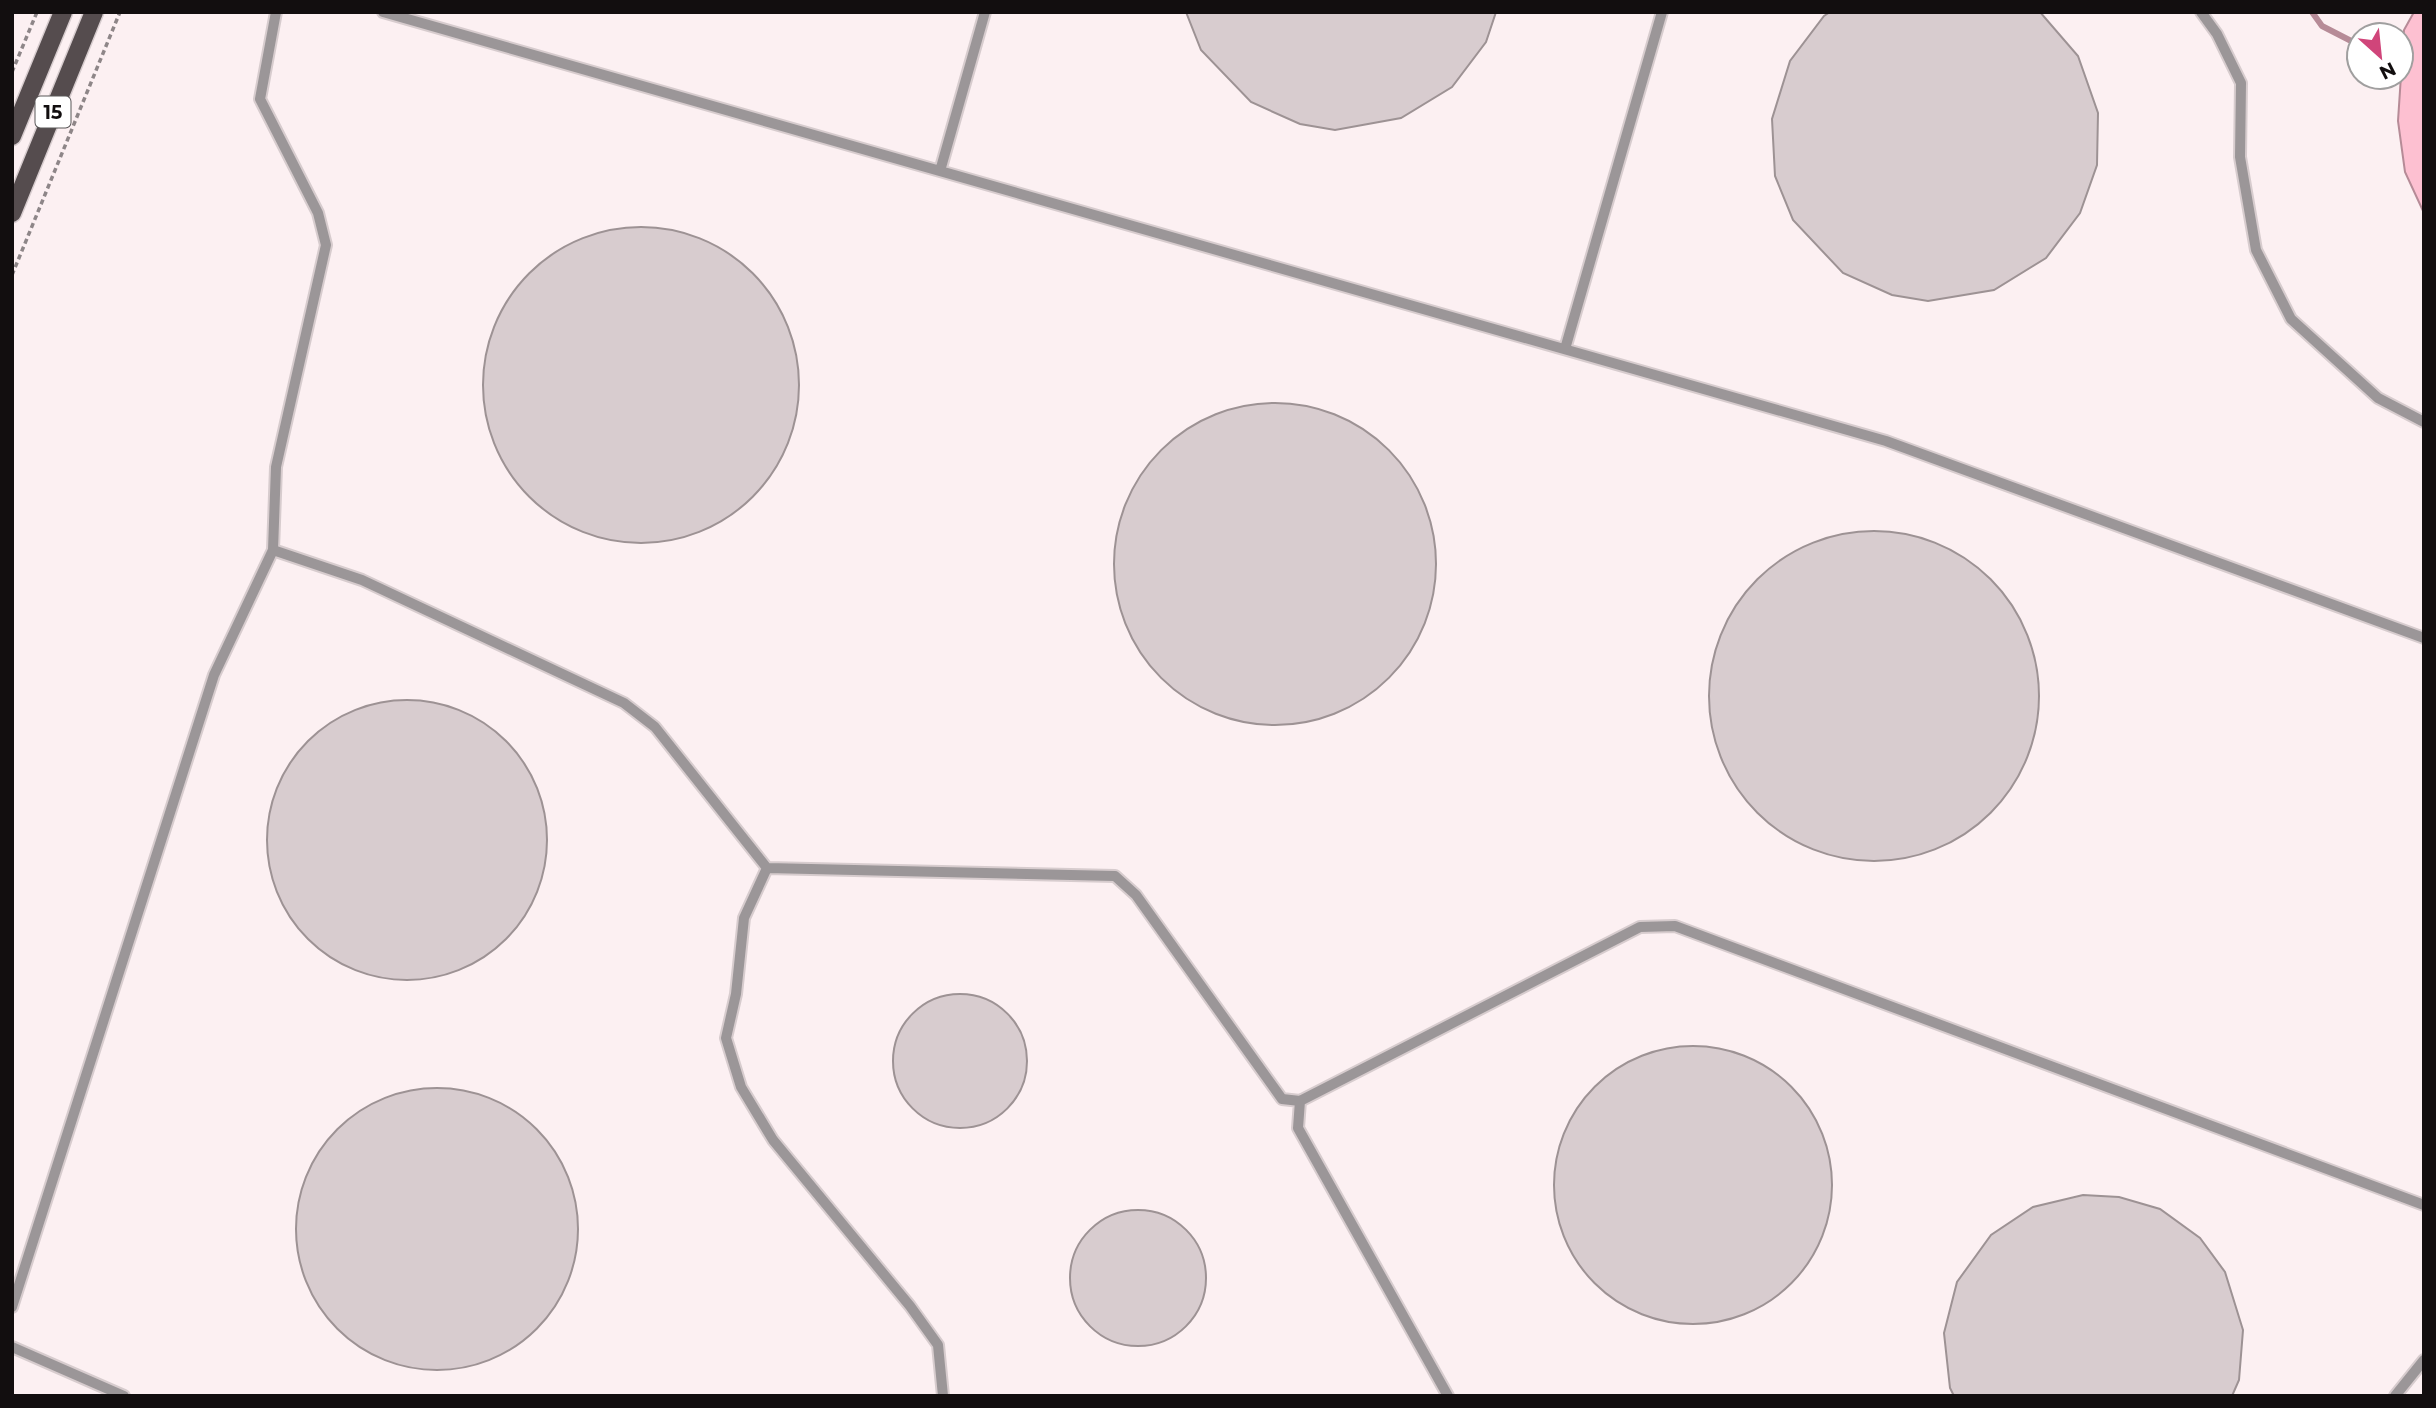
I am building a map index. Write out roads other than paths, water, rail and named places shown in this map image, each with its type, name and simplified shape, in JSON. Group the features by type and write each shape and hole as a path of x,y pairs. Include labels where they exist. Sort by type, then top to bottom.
{"main road":[{"name":"15","path":"12,136 63,12"},
{"name":"15","path":"12,213 94,12"}],"lane":[{"path":"12,1307 214,675 273,550 276,467 326,245 318,214 260,99 276,12"},
{"path":"383,12 1886,441 2424,639"},
{"path":"940,171 985,12"},
{"path":"1565,349 1662,12"},
{"path":"2201,12 2217,34 2241,83 2240,157 2256,250 2291,318 2378,398 2424,422"},
{"path":"273,550 362,580 624,702 654,727 767,868 1115,876 1136,895 1282,1099 1300,1101 1640,927 1675,926 2424,1205"},
{"path":"767,868 744,918 736,994 726,1038 741,1087 773,1140 910,1306 938,1345 943,1396"},
{"path":"1300,1101 1298,1128 1448,1396"},
{"path":"12,1347 124,1396"},
{"path":"2395,1396 2424,1360"}],"waterway":[{"path":"2312,12 2322,26 2345,38"}]}
